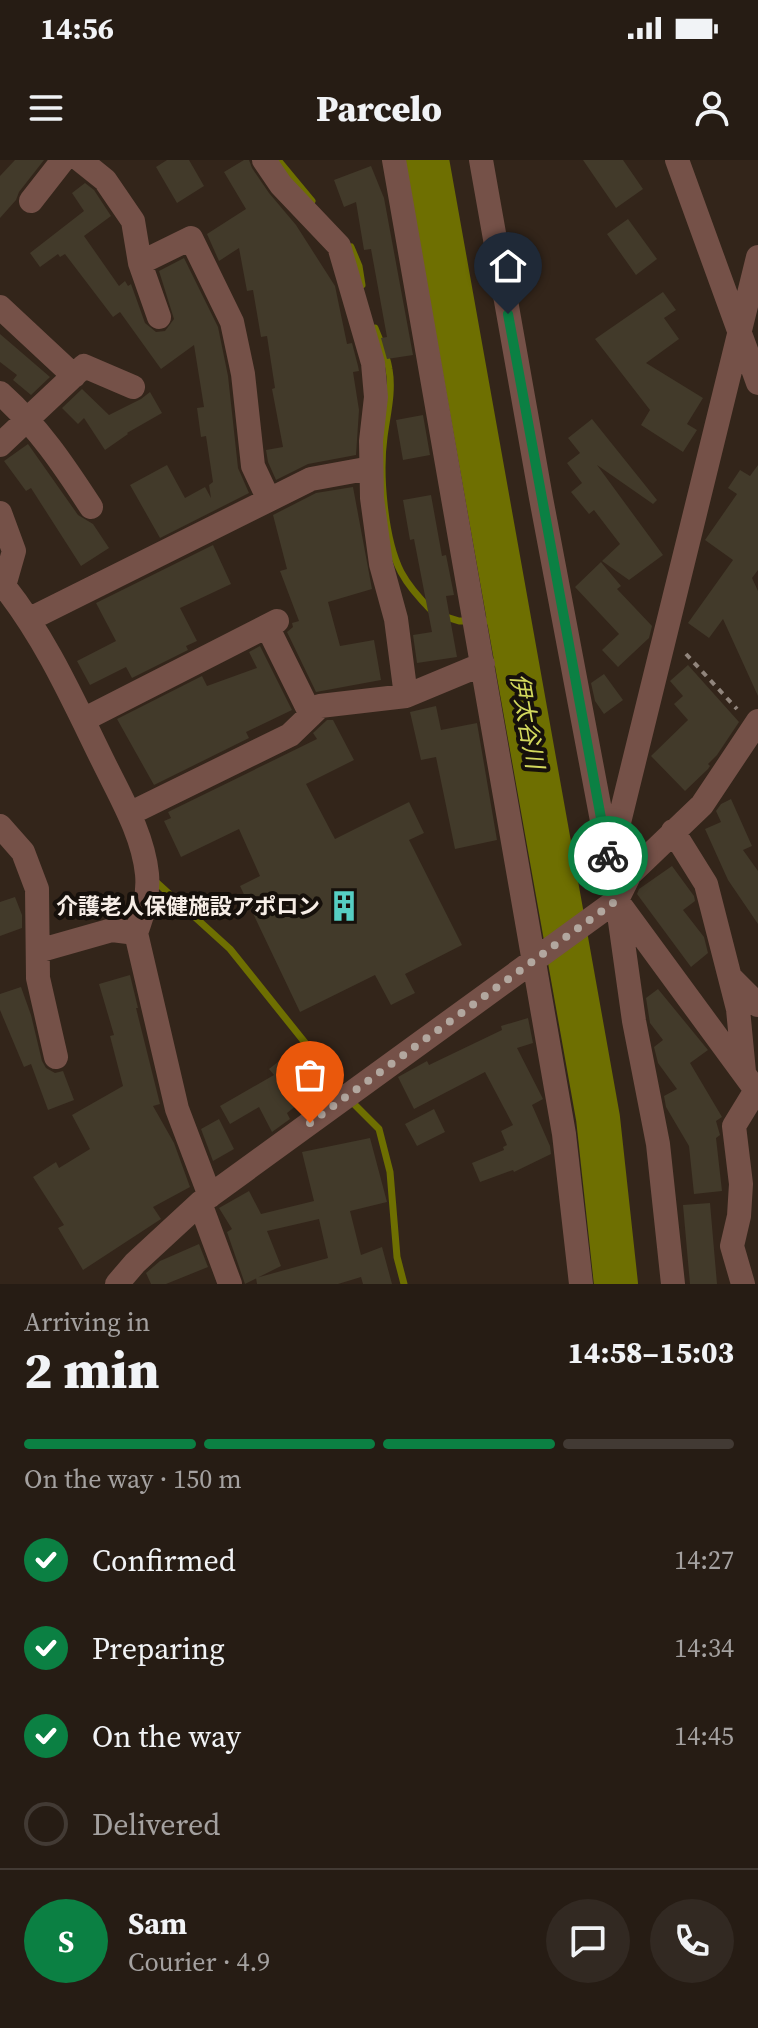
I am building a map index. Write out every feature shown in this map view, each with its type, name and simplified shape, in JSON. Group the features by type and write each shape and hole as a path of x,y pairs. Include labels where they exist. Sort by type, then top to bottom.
{"street":[{"path":"31,201 63,160"},
{"path":"80,160 105,180 133,221 140,263 159,317"},
{"path":"264,160 281,185 339,246 373,363 376,397 371,441 372,498 381,564 396,619 406,696"},
{"path":"394,160 538,957 564,1134 581,1284"},
{"path":"481,160 658,1144 673,1284"},
{"path":"677,160 758,383"},
{"path":"140,263 191,238 232,322 243,374 253,466 269,500"},
{"path":"609,861 739,330 752,309 758,257"},
{"path":"0,307 74,376"},
{"path":"0,445 84,366 133,387"},
{"path":"0,393 28,419 57,455 91,507"},
{"path":"30,619 311,479 371,468"},
{"path":"0,513 14,551 2,587 30,619 83,720 142,847 147,875 145,907 136,933 177,1109 230,1284"},
{"path":"83,720 272,623 311,715"},
{"path":"129,814 290,735 320,706 406,696 483,664"},
{"path":"117,1284 138,1273 205,1200 613,903 630,874 702,805 756,724"},
{"path":"0,826 23,852 37,889 38,978 56,1057"},
{"path":"673,831 706,884 738,1009 753,1085 734,1126 741,1184 739,1216 732,1246 743,1284"},
{"path":"613,903 753,1085"},
{"path":"38,951 112,930 136,933"},
{"path":"729,976 758,1005"}],"path":[{"path":"665,632 756,724"}],"building":[{"path":"15,160 44,160 0,218 0,176"},
{"path":"167,160 189,160 204,186 177,203 156,167"},
{"path":"249,160 269,193 296,225 335,286 347,344 352,343 359,371 353,372 359,410 356,455 308,464 276,480 266,450 283,447 272,389 275,388 267,336 261,337 253,290 247,291 239,248 219,261 207,234 246,209 224,172"},
{"path":"583,160 623,160 643,189 616,208"},
{"path":"371,166 384,198 413,355 387,359 381,338 387,337 371,249 364,250 356,202 344,207 334,180"},
{"path":"85,183 94,190 111,216 84,236 119,286 125,281 128,286 131,284 145,323 156,332 165,331 174,319 159,271 184,258 218,327 228,376 238,468 249,493 160,538 130,485 167,465 185,498 205,487 211,498 209,485 213,482 206,436 201,437 197,408 204,407 194,345 161,369 120,312 113,317 65,254 60,257 58,254 40,267 30,253 84,211 72,193"},
{"path":"628,219 657,259 636,275 607,234"},
{"path":"663,292 676,310 664,318 679,339 646,363 703,398 687,424 697,430 683,452 641,425 650,410 595,339"},
{"path":"0,334 50,377 31,395 13,380 17,375 0,362"},
{"path":"82,389 109,415 150,392 162,413 105,450 84,418 78,424 62,408"},
{"path":"423,415 430,455 403,460 396,420"},
{"path":"592,419 657,500 653,504 597,465 663,555 629,580 602,561 620,544 594,510 589,514 571,492 582,483 567,463 580,453 568,438"},
{"path":"28,444 78,515 93,524 109,548 81,566 31,488 26,491 4,461"},
{"path":"758,465 758,570 752,578 758,591 758,696 723,619 709,638 688,623 733,560 705,540 737,494 728,488 740,470 750,476"},
{"path":"353,487 372,589 328,602 340,646 374,640 381,680 316,692 287,632 293,627 292,623 299,621 280,571 287,569 273,515 316,493"},
{"path":"431,495 442,556 446,555 454,595 446,596 457,657 417,663 413,635 432,632 403,500"},
{"path":"213,545 231,584 180,608 197,641 186,646 188,650 132,678 126,667 90,685 77,661 116,641 96,603"},
{"path":"601,562 621,586 617,589 652,626 649,638 618,667 602,650 619,634 575,587"},
{"path":"260,646 292,710 246,732 249,738 154,785 117,719 202,676 207,686 257,668 249,652"},
{"path":"688,665 739,722 708,764 708,769 685,791 651,756 688,720 674,704 683,696 670,681"},
{"path":"604,674 623,700 604,714 595,701 591,683"},
{"path":"436,706 441,730 477,723 497,840 455,849 436,757 421,760 410,712"},
{"name":"介護老人保健施設アポロン","path":"327,720 333,720 354,760 306,784 335,839 409,802 424,833 409,840 462,945 405,974 415,993 391,1005 375,975 300,1012 240,886 260,876 239,829 181,857 164,821 171,818 168,812 317,739 313,733"},
{"path":"731,799 752,846 743,850 758,871 758,924 728,880 705,829 721,822 716,811"},
{"path":"672,866 694,896 695,901 683,910 704,937 708,953 691,967 637,894 639,889"},
{"path":"15,897 22,915 22,928 0,936 0,902"},
{"path":"130,975 160,1104 153,1106 174,1143 190,1187 153,1207 161,1219 83,1270 58,1228 64,1225 33,1177 56,1162 59,1168 90,1149 72,1115 123,1086 110,1036 114,1035 99,984"},
{"path":"21,987 42,1061 46,1068 55,1073 63,1071 74,1100 48,1110 31,1064 24,1067 0,1010 0,994"},
{"path":"658,989 708,1050 690,1063 722,1117 716,1121 720,1135 716,1138 722,1191 694,1194 689,1146 666,1107 664,1096 677,1089 658,1063 654,1047 663,1040 650,1023 646,998"},
{"path":"528,1018 533,1043 517,1048 543,1099 532,1105 551,1154 514,1172 480,1182 472,1163 504,1150 503,1147 507,1145 501,1131 513,1125 485,1072 414,1109 398,1077 427,1061 429,1065 502,1030 501,1026"},
{"path":"297,1047 325,1083 287,1113 290,1119 272,1132 259,1107 230,1124 220,1106 274,1075 269,1069"},
{"path":"434,1109 445,1132 417,1146 405,1124"},
{"path":"219,1119 234,1149 213,1161 201,1129"},
{"path":"370,1138 387,1202 350,1211 361,1255 382,1247 392,1284 363,1284 361,1277 338,1284 257,1284 256,1278 245,1284 227,1232 232,1229 219,1208 249,1191 261,1214 314,1201 302,1152","holes":["319,1219 328,1258 258,1277 281,1266 267,1231"]},
{"path":"710,1203 717,1284 690,1284 683,1205"},
{"path":"199,1244 208,1267 166,1284 151,1284 146,1273 160,1261"}],"waterway":[{"path":"278,160 312,201"},
{"name":"伊太谷川","path":"427,160 598,1118 616,1284"},
{"path":"351,247 359,266 362,285"},
{"path":"375,328 387,359 390,378 382,469 390,542 401,572 432,611"},
{"path":"443,616 459,621 508,621"},
{"path":"154,880 230,949 355,1105 379,1129 390,1172 397,1257 404,1284"}],"way so far":[{"path":"310,1123 617,900 608,856"}],"place":[{"name":"介護老人保健施設アポロン","path":"344,906"}],"route":[{"path":"508,314 608,856"}]}
